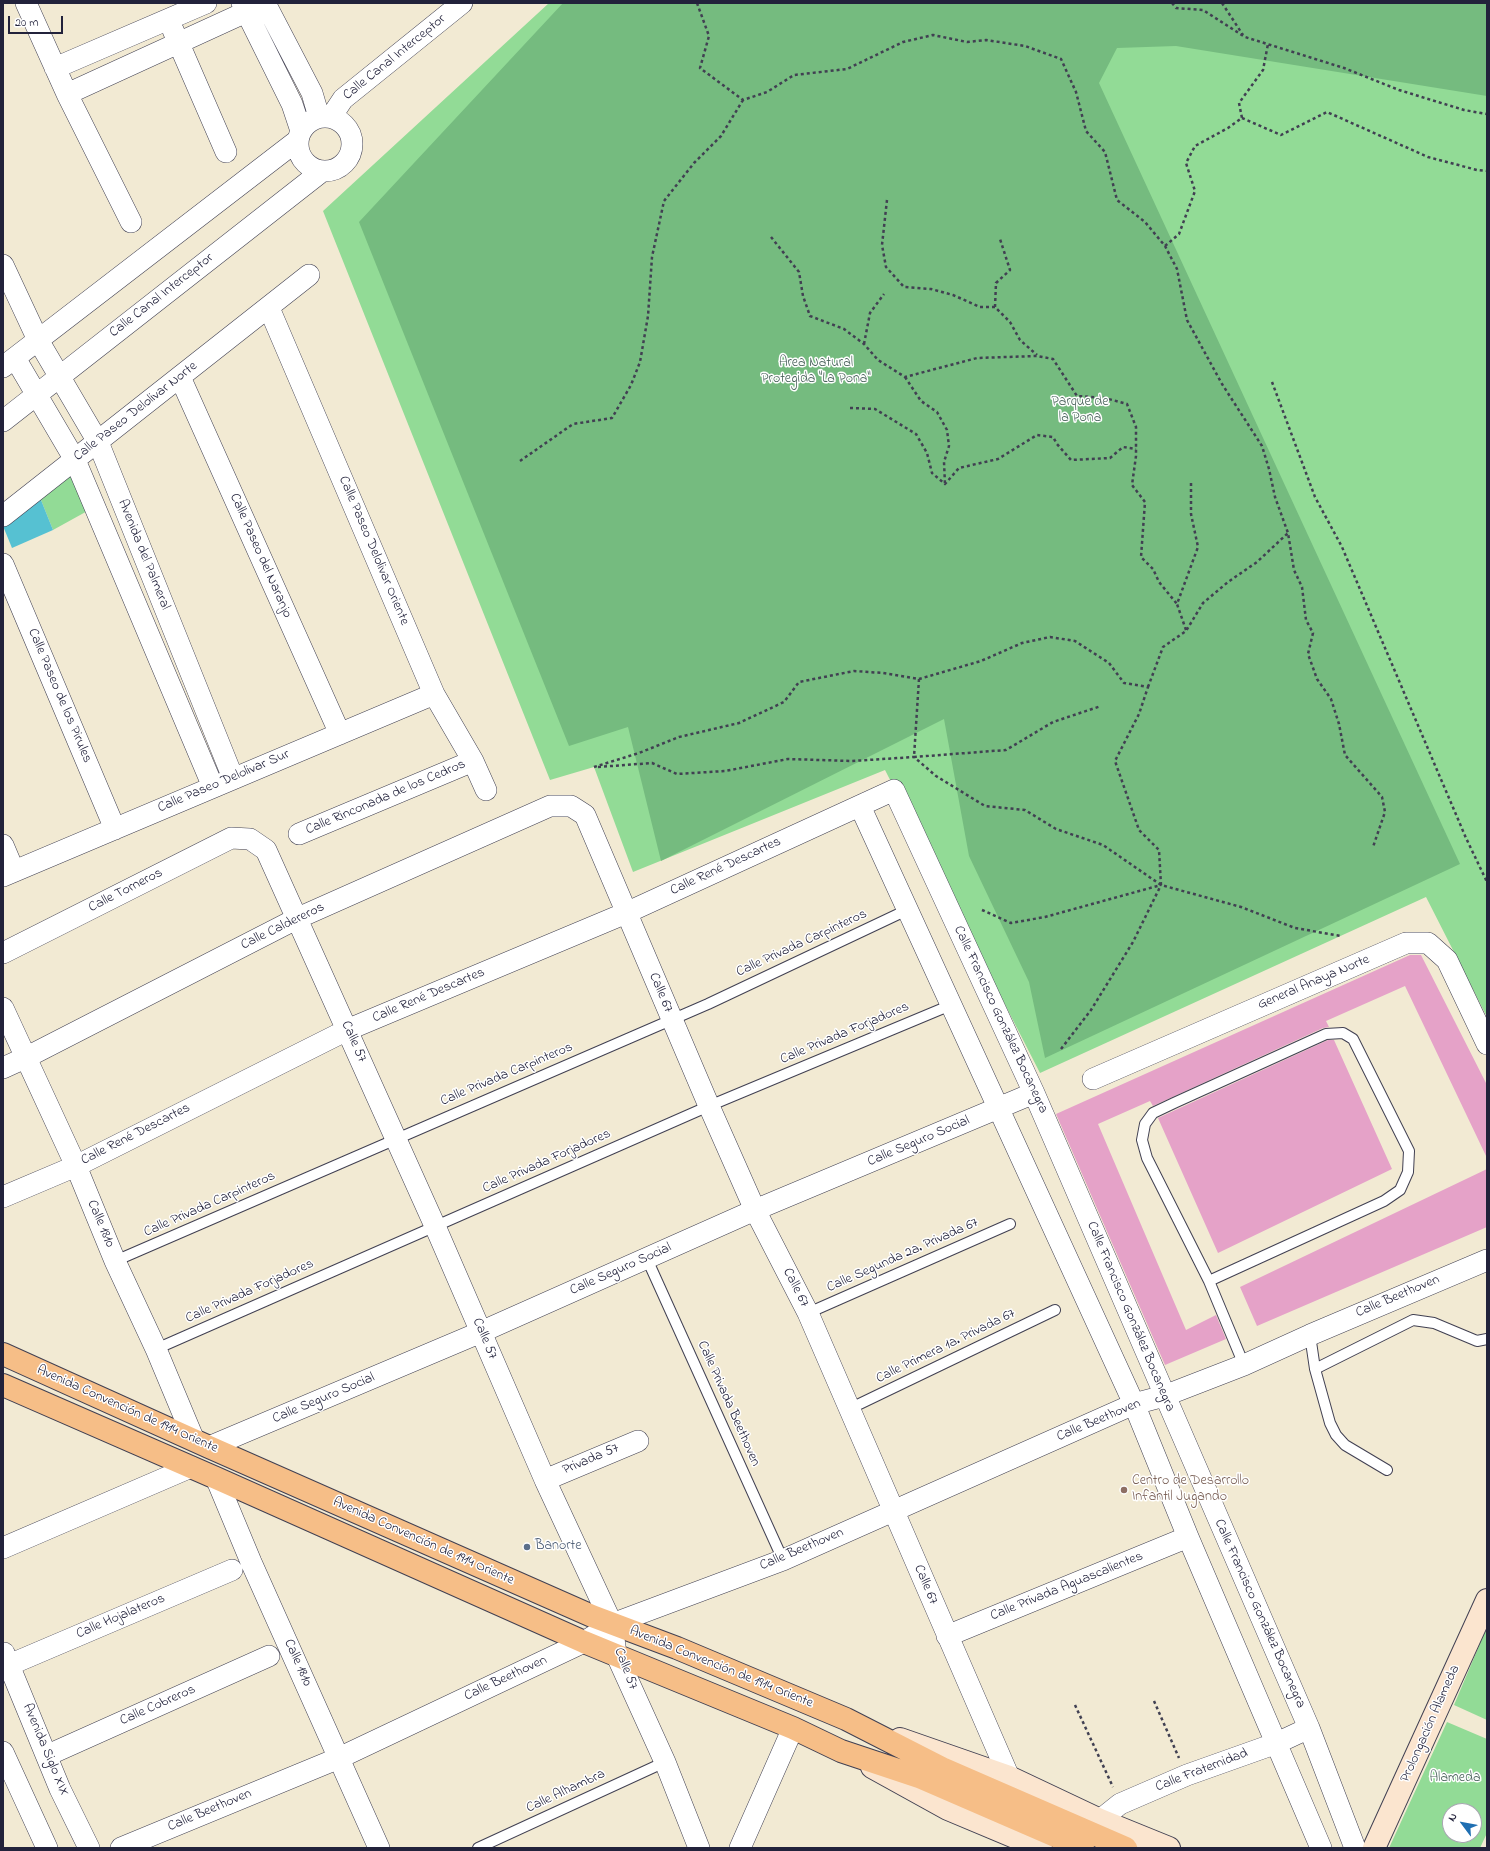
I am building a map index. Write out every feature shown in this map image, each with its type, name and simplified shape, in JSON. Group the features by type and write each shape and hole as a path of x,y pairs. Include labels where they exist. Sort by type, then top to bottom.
{"main road":[{"name":"Avenida Convención de 1914 Oriente","path":"3,1354 201,1444 612,1624 677,1648 846,1720 1009,1777 1100,1820 1169,1848"},
{"name":"Avenida Convención de 1914 Oriente","path":"3,1385 584,1642 793,1728 841,1751 948,1809 1040,1848"},
{"name":"Prolongación Alameda","path":"1374,1848 1487,1600"},
{"name":"Avenida Convención de 1914 Oriente","path":"846,1720 921,1768 1083,1848"},
{"name":"Avenida Convención de 1914 Oriente","path":"841,1751 921,1768 1126,1848"}],"street":[{"path":"26,3 67,94 131,222"},
{"path":"55,68 206,3"},
{"path":"265,3 325,117"},
{"name":"Calle Canal Interceptor","path":"325,117 343,98 462,3"},
{"path":"9,362 299,136 306,123 325,117 340,121 347,127 353,145 349,158 339,168 330,172 321,172 313,169 300,157 298,149 299,136 292,104 250,6 179,42 67,94"},
{"path":"168,19 226,152"},
{"name":"Calle Canal Interceptor","path":"3,421 321,172"},
{"name":"Avenida del Palmeral","path":"3,264 38,340 98,442 233,778"},
{"name":"Calle Paseo Delolivar Norte","path":"3,516 309,275"},
{"name":"Calle Paseo Delolivar Oriente","path":"269,308 434,694 473,761 486,790"},
{"name":"Avenida del Palmeral","path":"9,362 37,394 75,460 213,787"},
{"name":"Calle Paseo del Naranjo","path":"180,377 340,734"},
{"name":"Calle Paseo de los Pirules","path":"3,564 115,829"},
{"name":"Calle Paseo Delolivar Sur","path":"8,873 434,694"},
{"name":"Calle Rinconada de los Cedros","path":"300,834 473,761"},
{"name":"Calle René Descartes","path":"3,1197 76,1166 347,1030 626,913 894,790"},
{"name":"Calle Francisco González Bocanegra","path":"894,790 1034,1093 1309,1728 1355,1848"},
{"name":"Calle Caldereros","path":"3,1068 298,918 550,806 571,806"},
{"name":"Calle 67","path":"571,806 585,815 709,1106 755,1210 808,1313 1009,1777"},
{"path":"860,806 1134,1404 1188,1537 1321,1848"},
{"name":"Calle Torneros","path":"3,953 231,838 250,839"},
{"name":"Calle 57","path":"250,839 266,850 298,918 435,1226 545,1480 612,1624 616,1654 665,1762 699,1848"},
{"path":"3,845 8,873"},
{"name":"General Anaya Norte","path":"1092,1079 1406,943 1428,943 1447,960 1487,1044"},
{"name":"Calle 1810","path":"3,1008 27,1057 76,1166 115,1261 201,1444"},
{"name":"Calle Seguro Social","path":"201,1444 481,1332 755,1210 1034,1093"},
{"name":"Calle Beethoven","path":"121,1848 339,1758 584,1642 612,1624 783,1560 1134,1404 1164,1396 1244,1364 1487,1260"},
{"name":"Privada 57","path":"545,1480 638,1440"},
{"path":"3,1548 191,1467"},
{"name":"Calle 1810","path":"216,1478 251,1562 379,1848"},
{"name":"Calle Privada Aguascalientes","path":"947,1636 1188,1537"},
{"name":"Calle Hojalateros","path":"6,1658 232,1570"},
{"name":"Calle Cobreros","path":"48,1755 269,1656"},
{"name":"Avenida Siglo XIX","path":"6,1658 48,1755 60,1789 89,1848"},
{"path":"740,1848 793,1728"},
{"name":"Calle Fraternidad","path":"1100,1820 1120,1804 1187,1775 1277,1743 1309,1728"},
{"path":"6,1766 47,1848"}],"lane":[{"name":"Calle Privada Carpinteros","path":"115,1261 672,1019 907,910"},
{"name":"Calle Privada Forjadores","path":"156,1349 709,1106 951,1005"},
{"path":"1210,1281 1384,1201 1400,1190 1408,1172 1409,1151 1353,1039 1343,1033 1326,1034 1174,1103 1153,1113 1146,1124 1142,1140 1147,1158 1210,1281 1244,1364"},
{"name":"Calle Segunda 2a. Privada 67","path":"808,1313 1010,1224"},
{"name":"Calle Privada Beethoven","path":"647,1258 783,1560"},
{"name":"Calle Primera 1a. Privada 67","path":"849,1409 1055,1310"},
{"path":"1315,1369 1413,1320 1434,1323 1476,1341 1487,1339"},
{"path":"1310,1335 1315,1369 1330,1423 1336,1435 1345,1446 1387,1470"},
{"name":"Calle Alhambra","path":"478,1848 665,1762"}],"path":[{"path":"697,3 708,36 700,68 743,100"},
{"path":"1172,3 1176,8 1203,10 1245,37 1344,68 1399,90 1464,110 1487,114"},
{"path":"1222,3 1245,37"},
{"path":"520,462 573,424 612,418 631,385 640,362 648,316 652,257 664,201 694,164 721,136 743,100 768,92 794,75 847,69 903,42 933,35 967,42 986,40 1025,46 1061,59 1076,92 1086,131 1105,152 1117,200 1145,222 1165,246 1177,269 1187,320 1222,384 1262,446 1275,497 1288,533 1294,570 1302,587 1306,620 1314,633 1308,654 1317,679 1331,699 1339,724 1345,755 1382,797 1386,812 1373,847"},
{"path":"1242,118 1239,103 1263,70 1268,44"},
{"path":"1242,118 1281,135 1327,112 1428,157 1477,170 1487,171"},
{"path":"1165,246 1179,234 1195,191 1186,163 1195,146 1228,128 1242,118"},
{"path":"887,200 882,245 886,267 904,287 931,289 953,295 980,307 995,307 1010,322 1020,340 1037,356"},
{"path":"771,238 799,272 803,296 810,316 844,329 864,344 878,360 905,377 920,402 937,412 947,430 949,446 944,462 945,484"},
{"path":"995,307 996,283 1010,270 1000,239"},
{"path":"864,344 870,313 884,294"},
{"path":"905,377 977,358 1037,356 1053,360 1077,396 1105,398 1127,404 1136,427 1136,449 1132,485 1145,502 1141,557 1154,569 1159,582 1177,604 1186,631"},
{"path":"1272,382 1315,497 1342,547 1466,838 1487,882"},
{"path":"850,408 875,409 916,434 927,453 932,473 945,484"},
{"path":"945,484 959,468 998,459 1037,434 1053,437 1071,460 1110,458 1123,447 1136,449"},
{"path":"1177,604 1198,547 1191,514 1191,481"},
{"path":"1061,1049 1091,1010 1133,942 1162,885 1159,850 1139,830 1115,761 1139,714 1164,647 1186,631 1203,603 1228,582 1257,562 1288,533"},
{"path":"1101,706 1053,722 1006,750 852,761 788,759 725,771 677,774 652,763 594,767 640,753 679,737 738,723 784,702 799,682 854,671 883,673 919,679 982,661 1022,643 1050,637 1075,641 1109,663 1124,682 1148,687"},
{"path":"914,757 919,679"},
{"path":"914,757 936,776 985,806 1025,810 1056,829 1103,845 1162,885 1241,907 1295,928 1341,936"},
{"path":"982,910 1011,923 1044,917 1162,885"},
{"path":"1154,1701 1187,1775"},
{"path":"1075,1705 1120,1804"}],"green space":[{"name":"Area Natural Protegida \"La Pona\"","path":"549,3 1487,3 1487,1017 1426,897 1040,1073 885,770 633,872 594,767 550,780 323,211"},
{"name":"Area Natural Protegida \"La Pona\"","path":"563,3 1487,3 1487,96 1176,46 1117,48 1099,83 1460,864 1045,1058 1029,982 969,856 944,719 661,861 628,727 569,746 359,222"},
{"path":"73,462 91,509 53,530 37,490"},
{"path":"1487,1627 1487,1720 1454,1705"},
{"name":"Alameda","path":"1447,1722 1487,1739 1487,1833 1480,1848 1389,1848"}],"water":[{"path":"37,490 53,530 12,548 3,526 3,516"}],"building":[{"path":"1410,955 1421,955 1487,1085 1487,1158 1405,986 1326,1021 1329,1027 1323,1028 1153,1106 1150,1101 1098,1124 1186,1330 1216,1315 1226,1339 1165,1365 1056,1114"},
{"path":"1328,1040 1334,1040 1392,1169 1218,1253 1158,1118"},
{"path":"1487,1169 1487,1227 1257,1326 1240,1287"}],"place":[{"name":"Centro de Desarrollo Infantil Jugando","path":"1124,1490"},
{"name":"Banorte","path":"527,1547"}],"park label":[{"name":"Parque de la Pona","path":"1080,412"}]}
